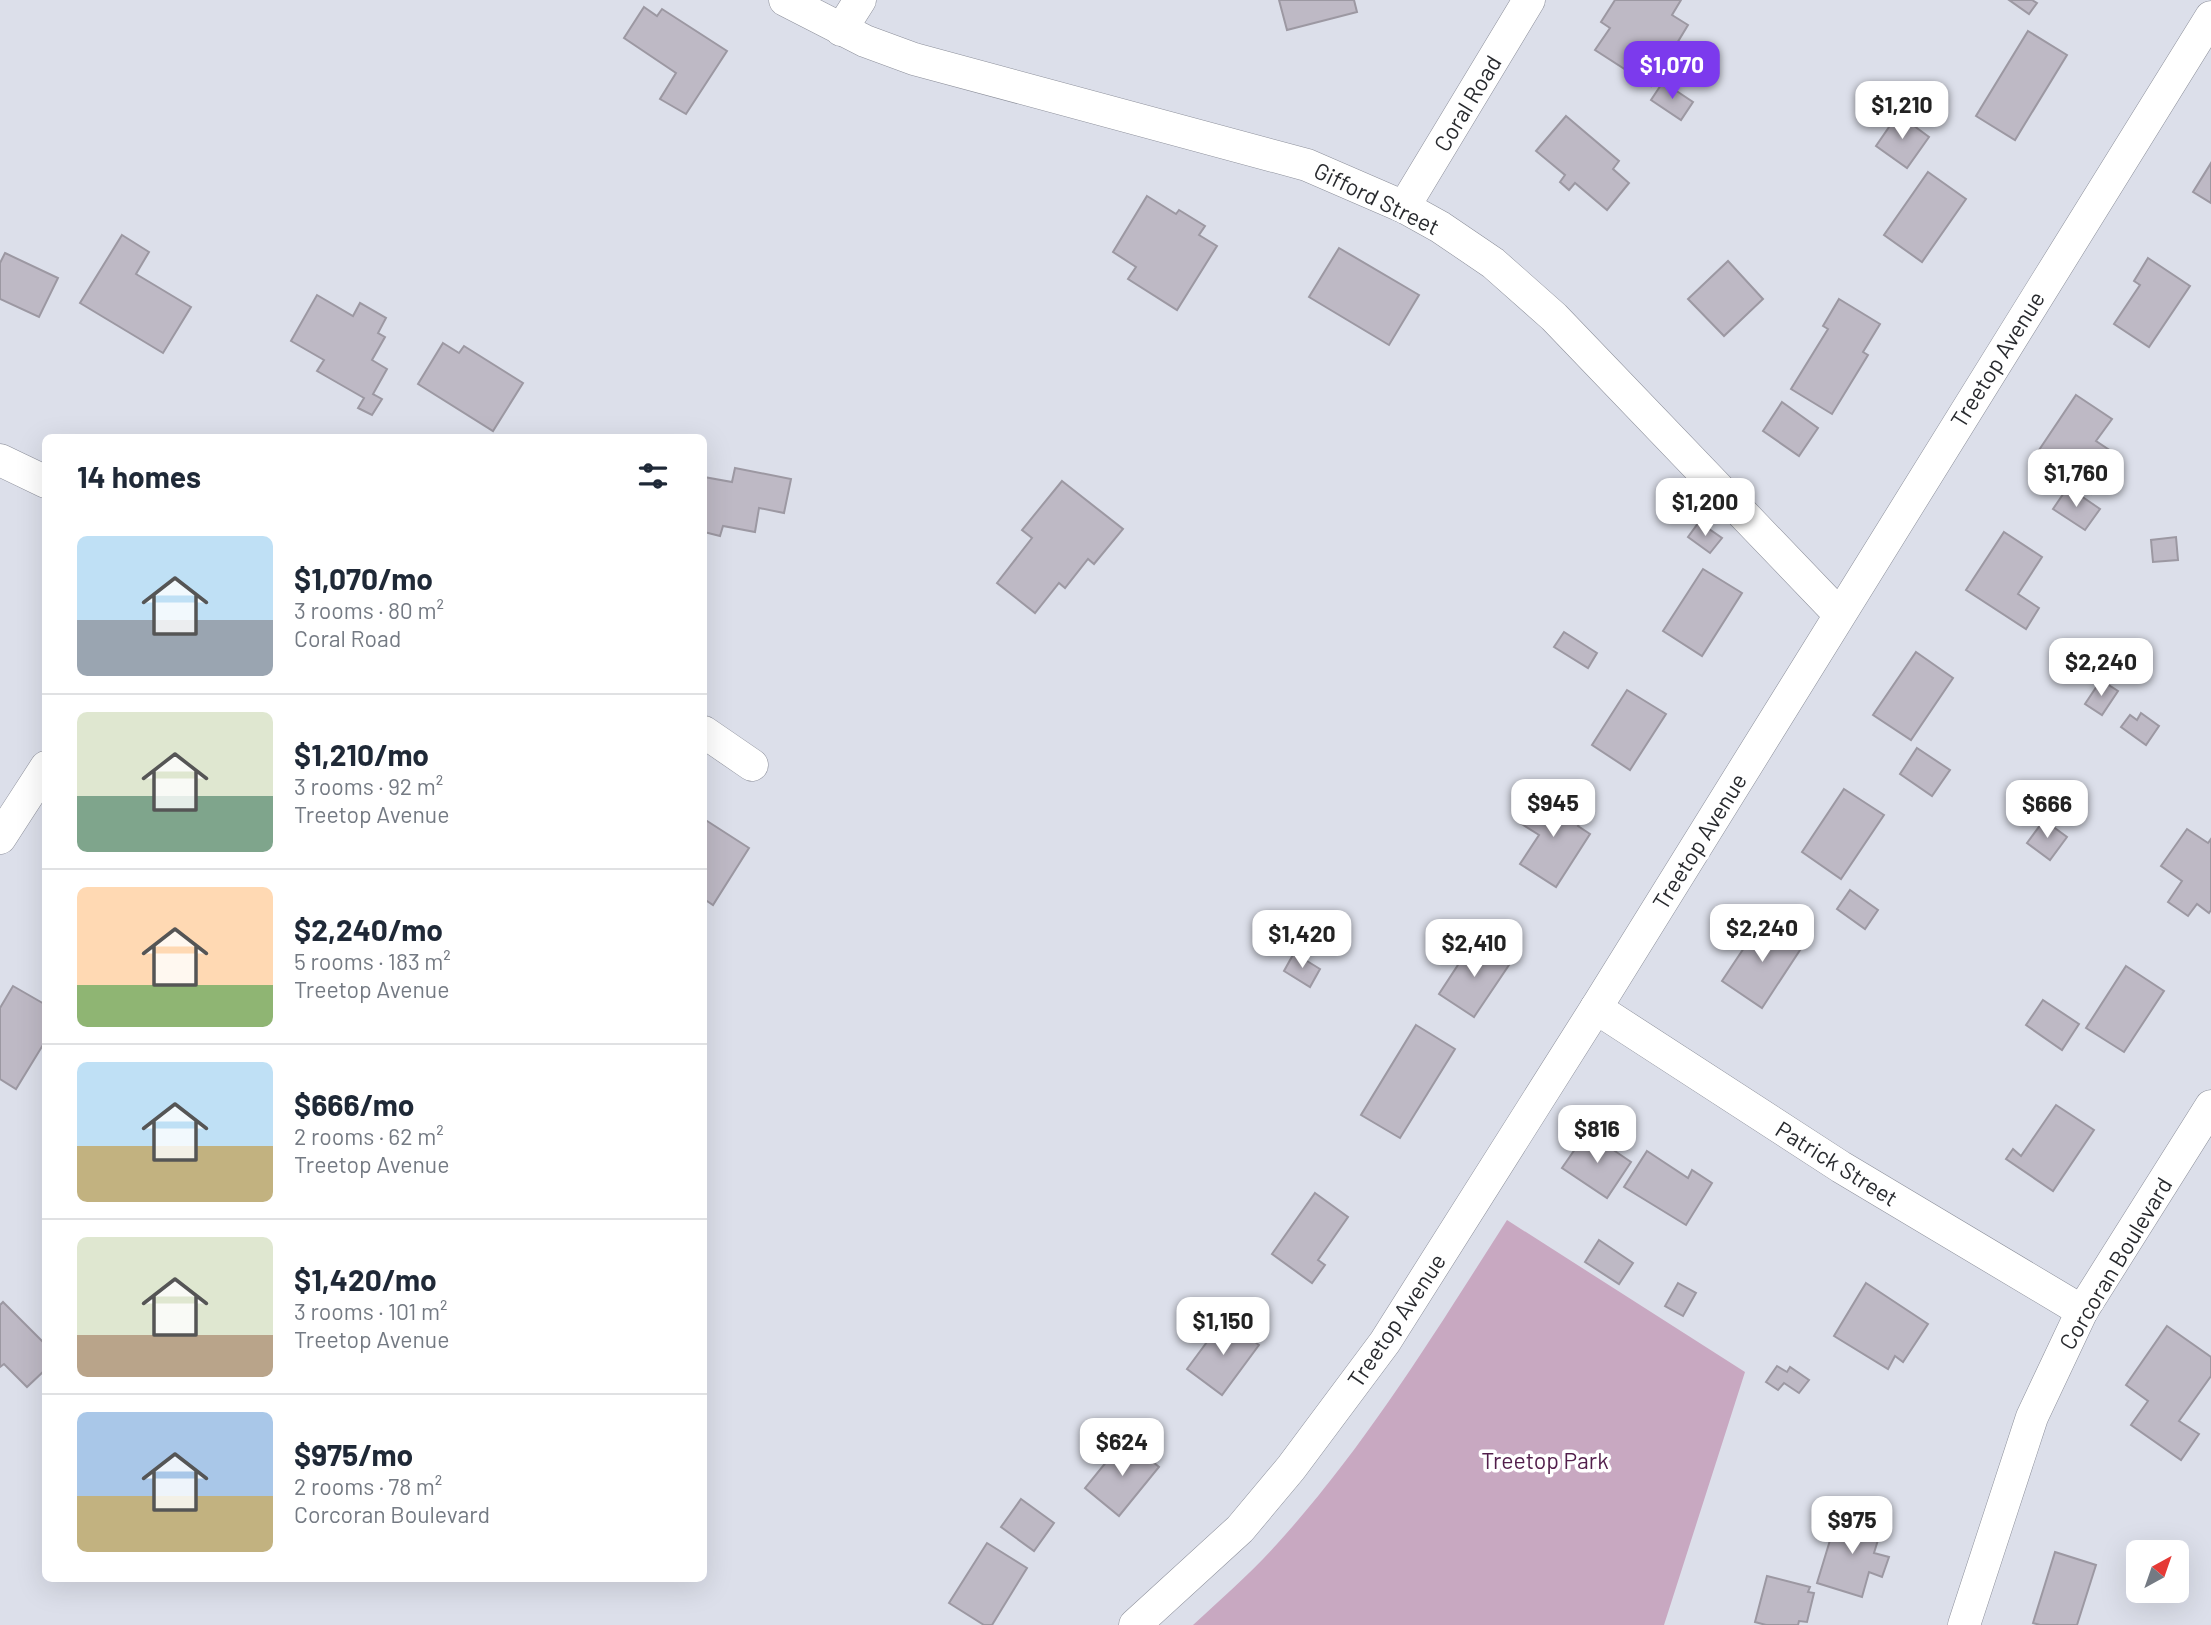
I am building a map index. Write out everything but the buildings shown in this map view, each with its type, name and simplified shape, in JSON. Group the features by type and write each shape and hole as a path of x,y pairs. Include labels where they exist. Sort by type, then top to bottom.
{"street":[{"name":"Gifford Street","path":"785,0 841,30 889,50 1307,164 1404,207 1440,227 1493,263 1554,317 1839,614"},
{"path":"841,30 860,0"},
{"name":"Coral Road","path":"1404,207 1529,0"},
{"name":"Treetop Avenue","path":"1135,1625 1240,1529 1291,1468 1385,1342 1597,1008 2211,17"},
{"path":"0,460 42,480"},
{"path":"707,734 752,765"},
{"path":"0,838 42,773"},
{"name":"Patrick Street","path":"1597,1008 1841,1167 2082,1311"},
{"name":"Corcoran Boulevard","path":"1964,1625 2032,1417 2082,1311 2211,1106"}],"green space":[{"name":"Treetop Park","path":"1507,1220 1745,1372 1664,1625 1193,1625 1267,1555 1340,1468 1399,1387"}]}
